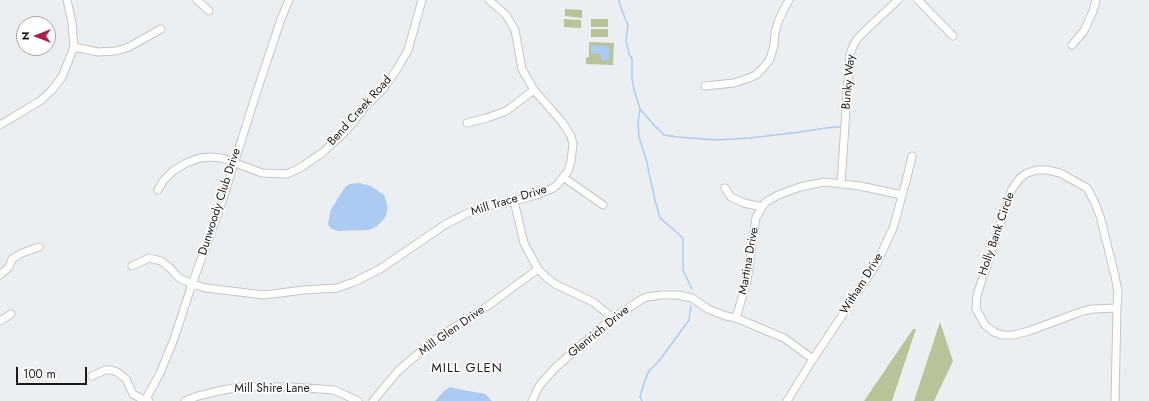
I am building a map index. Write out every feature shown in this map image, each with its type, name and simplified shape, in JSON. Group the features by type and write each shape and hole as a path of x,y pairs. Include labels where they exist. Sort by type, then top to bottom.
{"street":[{"path":"0,125 40,101 52,90 62,77 74,47 68,0"},
{"path":"198,0 209,11"},
{"name":"Dunwoody Club Drive","path":"146,400 160,373 174,339 192,284 220,208 273,43 289,0"},
{"name":"Bend Creek Road","path":"158,190 163,182 173,172 186,163 200,158 222,158 262,173 287,174 300,168 336,141 365,107 383,89 408,50 422,0"},
{"name":"Mill Trace Drive","path":"132,266 149,258 161,261 179,278 192,284 206,288 264,295 337,288 354,282 380,269 446,224 466,214 481,207 514,201 536,194 558,184 568,171 571,162 573,144 571,136 562,122 534,90 522,69 515,30 506,15 489,0"},
{"path":"704,86 734,83 750,78 760,72 769,61 774,45 778,22 782,11 789,0"},
{"name":"Bunky Way","path":"841,184 849,66 853,46 858,38 898,0"},
{"path":"918,0 953,36"},
{"path":"1072,45 1084,31 1096,0"},
{"path":"74,47 98,52 116,51 161,30"},
{"path":"467,123 506,111 534,90"},
{"name":"Witham Drive","path":"788,401 813,359 877,263 893,228 912,156"},
{"name":"Holly Bank Circle","path":"1115,401 1118,292 1100,216 1087,188 1060,173 1047,170 1037,170 1027,173 1020,178 1012,189 977,294 976,308 986,325 994,332 1002,335 1014,336 1083,311 1117,308"},
{"path":"563,177 603,205"},
{"name":"Martina Drive","path":"736,318 747,281 754,224 766,202 778,195 824,182 872,188 902,196"},
{"path":"725,188 731,197 744,203 762,207"},
{"path":"514,201 524,243 538,269 555,284 593,302 613,318"},
{"path":"0,275 9,267 12,259 22,253 39,247"},
{"name":"Mill Glen Drive","path":"373,401 398,371 434,340 485,308 538,269"},
{"name":"Glenrich Drive","path":"532,401 544,378 556,367 613,318 647,296 678,295 692,298 708,309 736,318 784,338 813,359"},
{"path":"0,321 11,314"},
{"path":"92,376 105,370 117,372 126,379 133,394 146,400"},
{"name":"Mill Shire Lane","path":"185,401 223,390 240,388 291,387 334,390 358,401"}],"green space":[{"path":"565,9 582,10 582,18 565,16"},
{"path":"564,19 581,20 581,28 564,27"},
{"path":"591,19 608,19 608,27 591,27"},
{"path":"591,29 608,29 608,37 591,37"},
{"path":"589,42 614,43 613,65 586,64 586,58 589,57"},
{"path":"940,322 953,361 934,401 914,401"},
{"path":"913,329 916,329 892,401 864,401"}],"water":[{"path":"591,45 609,46 609,61 602,61 600,54 591,54"},
{"path":"359,183 371,186 384,195 387,204 387,212 384,219 376,227 369,230 338,231 332,229 328,224 331,209 346,186"},
{"path":"450,387 485,394 492,401 435,401 445,390"}],"waterway":[{"path":"619,0 628,25 626,40 629,54 632,59 632,78 640,109 664,135 716,140 750,138 841,127"},
{"path":"640,109 638,121 639,137 646,159 660,218 683,238 683,270 692,289"},
{"path":"642,401 640,397 649,371 659,361 689,320 691,306"}],"district":[{"name":"MILL GLEN","path":"467,369"}]}
